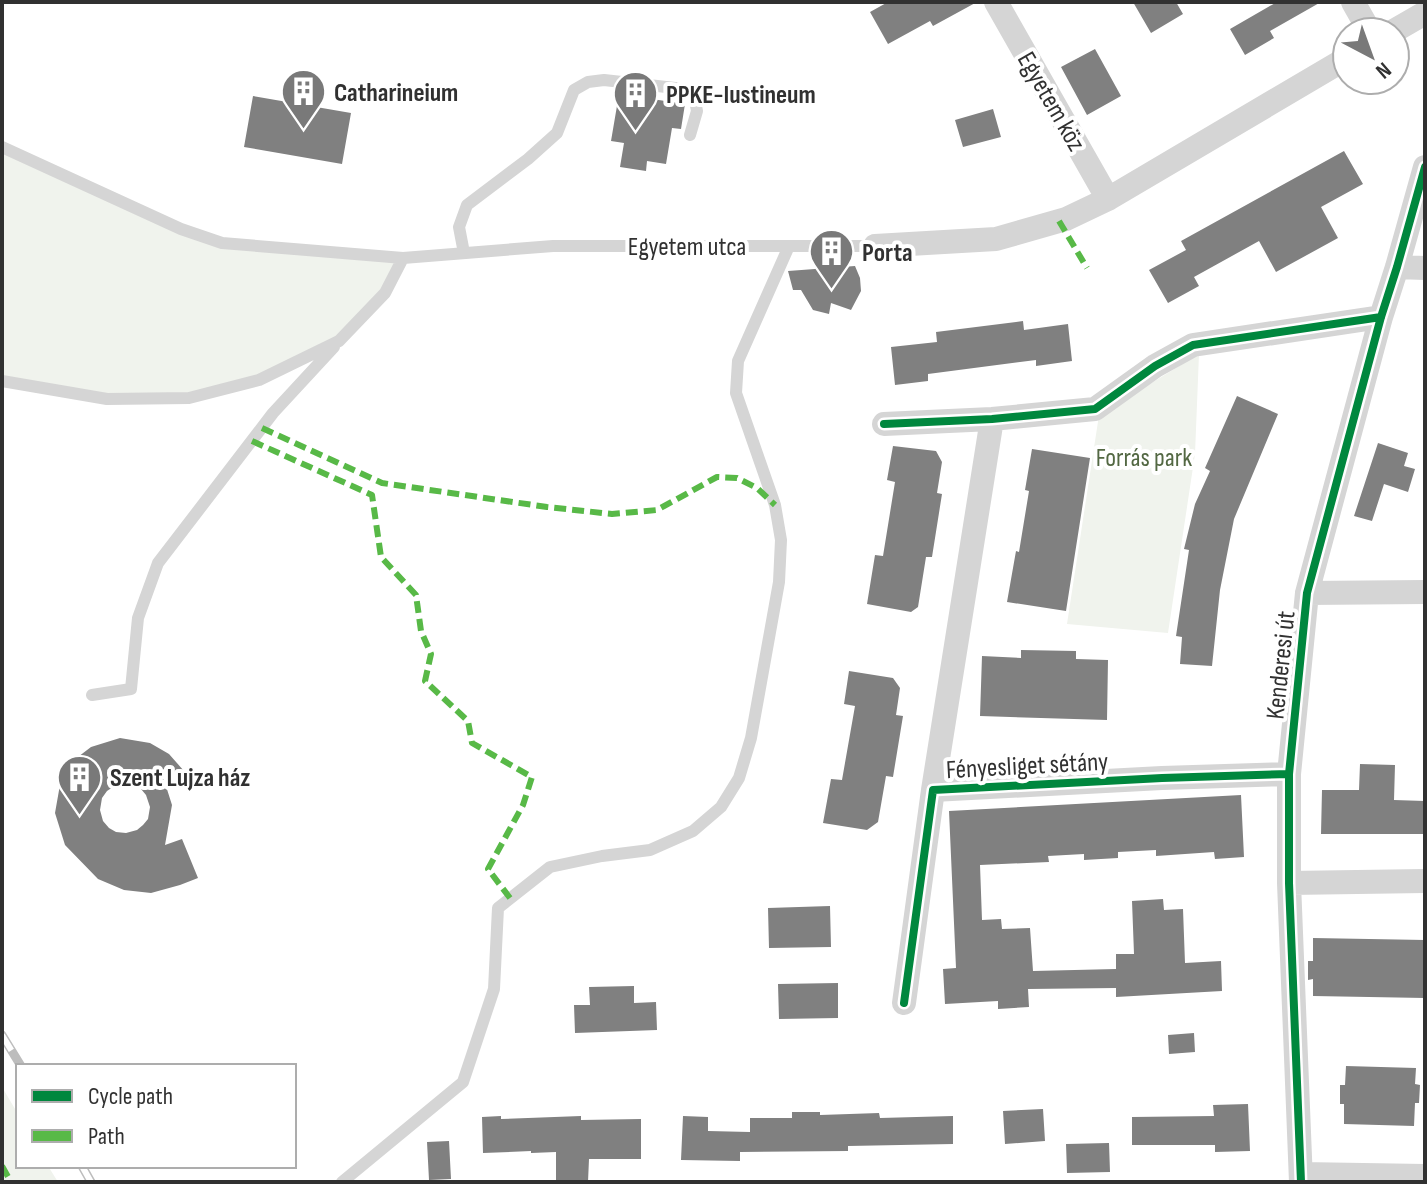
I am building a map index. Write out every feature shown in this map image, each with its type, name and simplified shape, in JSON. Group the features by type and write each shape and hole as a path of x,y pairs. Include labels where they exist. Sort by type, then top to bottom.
{"street":[{"name":"Egyetem köz","path":"996,2 1108,199"},
{"name":"Egyetem utca","path":"875,246 996,239 1066,219 1108,199 1331,67"},
{"name":"Kenderesi út","path":"1301,1178 1289,883 1289,774 1307,593 1425,167"},
{"path":"1397,267 1425,268"},
{"path":"884,424 992,419 1095,409 1155,366 1193,345 1381,317"},
{"name":"Fényesliget sétány","path":"904,1003 933,790 992,419"},
{"path":"1307,593 1425,592"},
{"name":"Fényesliget sétány","path":"933,790 1289,774"},
{"path":"1289,883 1425,881"},
{"path":"1301,1178 1425,1176"}],"lane":[{"path":"464,253 459,227 467,205 557,133 574,90 588,82 604,80 684,89 694,95 697,111 690,135"},
{"name":"Egyetem utca","path":"2,147 181,229 222,243 403,258 553,246 875,246"},
{"path":"342,1182 463,1082 494,989 498,908 550,867 650,850 693,831 721,807 739,778 751,738 779,582 781,540 775,505 736,393 738,361 789,246"},
{"path":"92,695 131,689 138,618 158,563 273,413 385,293 403,258"},
{"path":"2,381 107,399 189,398 259,380 339,341"}],"green space":[{"path":"2,147 222,243 403,258 385,293 339,341 259,380 189,398 107,399 2,381"},
{"name":"Forrás park","path":"1199,354 1195,454 1168,633 1067,624 1099,415"},
{"path":"2,1087 16,1111 16,1168 49,1168 58,1182 2,1182"}],"building":[{"path":"888,2 977,2 933,26 930,21 888,44 870,12"},
{"path":"1133,2 1176,2 1183,14 1151,33"},
{"path":"1277,2 1321,2 1270,31 1274,38 1245,55 1230,29"},
{"path":"1095,49 1121,96 1087,115 1061,67"},
{"name":"PPKE-Iustineum","path":"619,94 685,104 681,129 672,128 666,164 647,161 646,171 620,167 624,143 611,141"},
{"name":"Catharineium","path":"253,96 351,113 342,164 244,147"},
{"path":"993,109 1001,137 963,147 955,120"},
{"path":"1344,151 1363,184 1321,207 1338,238 1276,272 1259,241 1194,277 1199,286 1168,303 1149,270 1186,250 1181,241"},
{"name":"Porta","path":"855,266 861,291 851,310 831,303 829,314 813,310 801,290 793,290 788,271"},
{"path":"1023,321 1024,330 1068,324 1072,361 1036,366 1036,360 928,374 928,381 895,385 891,347 937,342 936,332"},
{"path":"1237,396 1278,414 1234,519 1220,590 1212,666 1180,664 1182,637 1176,636 1189,550 1184,549 1195,504 1210,471 1205,468"},
{"path":"1378,443 1408,453 1404,466 1415,469 1408,492 1384,484 1372,521 1354,516"},
{"path":"893,446 936,451 942,462 937,493 942,494 932,557 926,557 918,607 911,612 867,604 875,555 883,556 895,482 887,480"},
{"path":"1032,449 1090,458 1066,611 1007,602 1029,491 1025,490"},
{"path":"1021,650 1076,651 1076,659 1108,660 1107,720 980,716 982,656 1021,658"},
{"path":"849,671 893,678 900,688 896,715 903,716 893,777 886,776 878,822 867,830 823,823 831,779 842,780 855,706 844,704"},
{"name":"Szent Lujza ház","path":"120,738 150,743 169,754 184,771 165,783 172,805 165,845 182,839 198,878 151,893 124,890 98,879 65,845 55,813 61,779 74,760 91,747","holes":["123,783 134,785 146,795 150,807 148,819 137,830 116,832 103,821 100,810 102,798 113,787"]},
{"path":"1360,764 1395,765 1394,800 1425,801 1425,834 1321,834 1322,790 1359,790"},
{"path":"1241,795 1244,857 1215,859 1214,852 1156,856 1156,850 1118,852 1118,858 1084,860 1084,854 1048,856 1049,862 980,865 982,920 1001,919 1002,929 1030,928 1033,971 1116,969 1116,954 1134,954 1132,901 1163,899 1164,910 1183,909 1185,963 1221,961 1222,991 1116,997 1116,988 1028,989 1029,1007 998,1009 998,1001 945,1004 943,969 956,968 949,811"},
{"path":"830,906 831,947 769,948 768,908"},
{"path":"1313,938 1425,940 1425,998 1313,996 1313,979 1308,980 1308,961 1313,961"},
{"path":"838,983 838,1018 779,1019 778,984"},
{"path":"634,986 634,1003 656,1002 657,1030 575,1033 574,1005 590,1005 589,987"},
{"path":"1194,1033 1195,1052 1169,1054 1168,1035"},
{"path":"1346,1066 1416,1068 1415,1084 1420,1085 1414,1126 1344,1124 1340,1085 1345,1085"},
{"path":"1248,1104 1250,1151 1215,1152 1215,1145 1132,1145 1132,1117 1214,1116 1213,1105"},
{"path":"1043,1109 1045,1141 1005,1144 1003,1111"},
{"path":"792,1112 820,1112 820,1115 879,1113 880,1118 953,1116 953,1144 848,1146 848,1151 740,1152 740,1161 681,1160 683,1116 708,1117 708,1131 750,1132 750,1118 792,1118"},
{"path":"501,1116 501,1119 581,1116 581,1120 641,1119 641,1159 589,1159 588,1182 556,1182 556,1152 483,1153 482,1117"},
{"path":"449,1141 451,1179 429,1180 427,1142"},
{"path":"1109,1143 1110,1172 1067,1173 1066,1144"}],"railway":[{"path":"2,1035 20,1064"},
{"path":"83,1168 91,1182"}],"marked path":[{"path":"1059,221 1087,268"},
{"path":"262,428 382,483 612,514 657,510 717,477 737,478 757,488 775,505"},
{"path":"252,441 372,495 381,557 416,595 421,631 431,654 425,681 468,721 472,743 532,777 523,805 488,869 510,898"},
{"path":"2,1166 11,1182"}],"cycle path":[{"path":"1301,1182 1289,883 1289,774 1307,593 1425,167"},
{"path":"884,424 992,419 1095,409 1155,366 1193,345 1381,317"},
{"path":"904,1003 933,790 1289,774"}],"place":[{"name":"Catharineium","path":"303,131"},
{"name":"PPKE-Iustineum","path":"635,133"},
{"name":"Porta","path":"831,291"},
{"name":"Szent Lujza ház","path":"79,816"}]}
